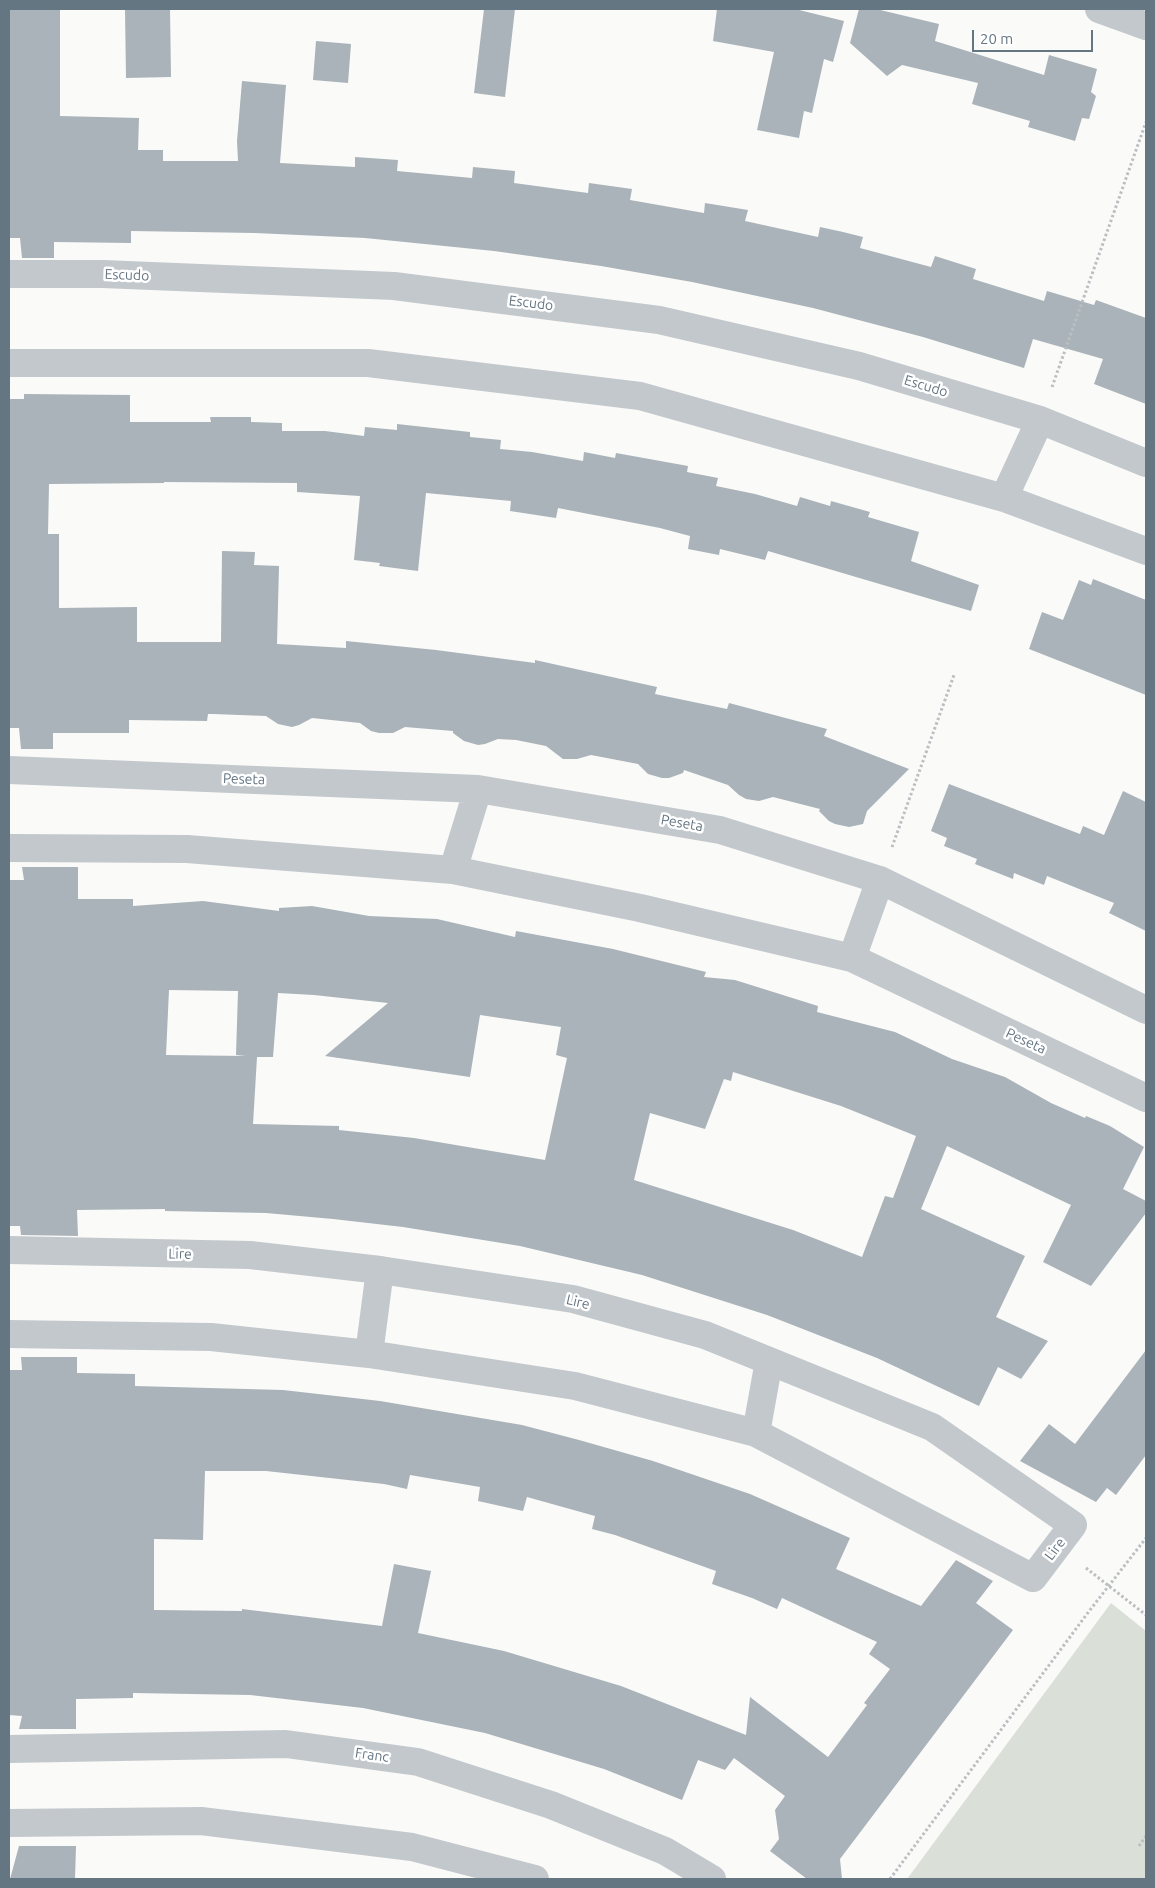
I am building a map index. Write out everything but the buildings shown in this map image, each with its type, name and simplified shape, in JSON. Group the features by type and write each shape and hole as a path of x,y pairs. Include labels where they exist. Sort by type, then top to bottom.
{"street":[{"path":"1099,9 1146,26"},
{"name":"Escudo","path":"9,274 103,274 394,286 659,320 859,366 1040,420 1146,463"},
{"path":"9,363 368,363 640,396 1004,498 1146,551"},
{"path":"1004,498 1040,420"},
{"name":"Peseta","path":"9,770 478,789 720,830 880,880 1146,1010"},
{"path":"453,870 478,789"},
{"name":"Peseta","path":"9,848 188,849 453,870 640,908 852,958 1146,1098"},
{"path":"852,958 880,880"},
{"name":"Lire","path":"9,1250 250,1255 380,1270 573,1299 705,1335 932,1427 1073,1525 1033,1578 756,1433 575,1386 368,1354 211,1337 9,1334"},
{"path":"368,1354 380,1270"},
{"path":"756,1433 769,1361"},
{"name":"Franc","path":"9,1749 286,1744 418,1762 552,1805 665,1851 712,1879"},
{"path":"9,1823 201,1821 412,1847 535,1879"}],"path":[{"path":"1040,420 1146,122"},
{"path":"880,880 954,675"},
{"path":"890,1879 1146,1538"},
{"path":"1057,1546 1146,1615"},
{"path":"1139,1846 1146,1836"}],"shaded area":[{"path":"1111,1603 1146,1631 1146,1879 907,1879"}]}
